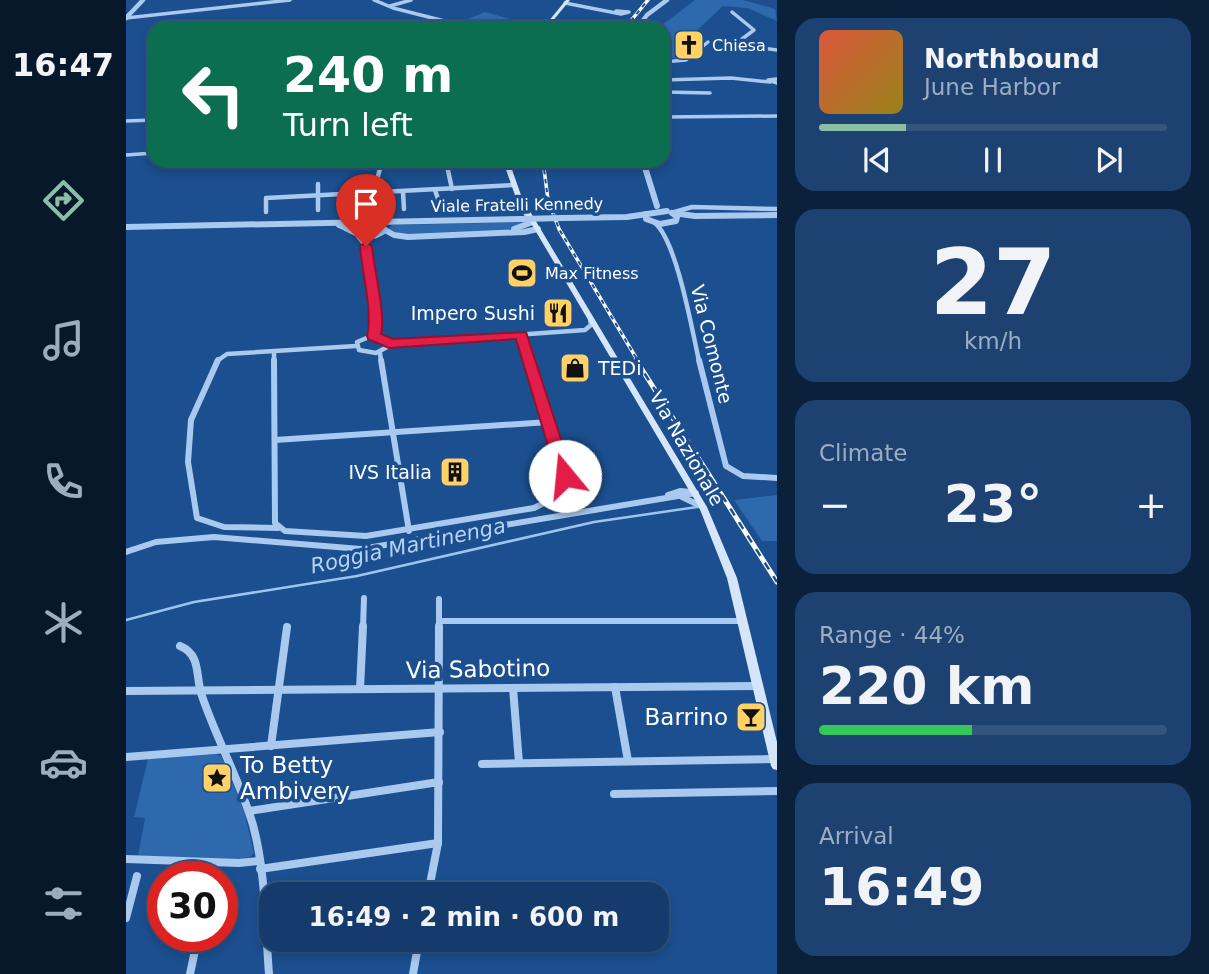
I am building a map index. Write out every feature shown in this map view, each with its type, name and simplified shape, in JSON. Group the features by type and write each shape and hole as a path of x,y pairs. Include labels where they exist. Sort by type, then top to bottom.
{"main road":[{"path":"551,21 567,1"},
{"name":"Via Nazionale","path":"508,168 526,209 703,506 732,578 776,763"}],"street":[{"path":"126,18 144,0"},
{"path":"126,18 290,0"},
{"path":"374,0 449,21"},
{"path":"388,6 411,0"},
{"path":"642,21 667,0"},
{"path":"567,1 615,11"},
{"path":"732,12 754,30 742,39 741,45 777,50"},
{"path":"670,61 686,60 708,42"},
{"path":"670,79 776,81"},
{"path":"670,92 710,93"},
{"path":"670,117 777,116"},
{"path":"126,121 147,120"},
{"path":"126,155 147,154"},
{"path":"351,230 368,214 379,168"},
{"path":"448,168 452,189"},
{"path":"644,168 652,211 645,218 663,230 677,217 670,213"},
{"path":"318,184 318,210"},
{"path":"266,212 266,198 514,186"},
{"path":"435,190 441,208"},
{"path":"403,192 404,209"},
{"path":"670,213 692,208 777,209"},
{"name":"Via Nazionale","path":"526,209 530,223"},
{"name":"Viale Fratelli Kennedy","path":"627,218 652,211 695,216"},
{"path":"368,214 376,222"},
{"path":"695,216 777,215"},
{"name":"Viale Fratelli Kennedy","path":"126,227 562,218 627,218 673,222 695,216"},
{"name":"Viale Fratelli Kennedy","path":"375,237 385,229 407,220"},
{"name":"Viale Fratelli Kennedy","path":"322,222 351,230 359,236"},
{"name":"Viale Fratelli Kennedy","path":"376,222 394,235 408,237 529,232 538,229"},
{"name":"Viale Fratelli Kennedy","path":"508,231 530,223"},
{"name":"Via Comonte","path":"663,230 679,279 726,466 743,476 777,478"},
{"name":"Viale Fratelli Kennedy","path":"508,231 531,234 545,241"},
{"path":"359,236 408,237"},
{"path":"359,236 366,246 368,276 377,322 373,336"},
{"path":"366,246 375,237"},
{"path":"585,330 591,325 590,317"},
{"path":"389,344 597,331"},
{"path":"389,344 380,353 364,353 356,346 234,353 218,360 191,420 188,462 197,518 201,522 239,527 278,528 285,531 342,536 409,531 543,505 550,500 565,476 521,335"},
{"path":"356,346 362,338 373,336 386,339 389,344"},
{"path":"274,351 275,519 278,528"},
{"path":"380,353 409,531"},
{"path":"275,440 549,422"},
{"path":"679,463 685,485 680,494"},
{"path":"126,552 162,540 194,535 333,550 362,550 696,493"},
{"path":"680,494 703,506"},
{"path":"360,689 363,598"},
{"path":"430,882 438,843 439,599"},
{"path":"439,621 742,621"},
{"path":"271,746 287,627"},
{"path":"180,646 188,648 196,659 199,689 248,811 261,882"},
{"name":"Via Sabotino","path":"126,691 758,686"},
{"path":"615,687 628,761"},
{"path":"513,688 519,763"},
{"path":"126,757 440,732"},
{"path":"482,764 628,761 776,763"},
{"path":"248,811 439,782"},
{"path":"614,794 777,790"},
{"path":"126,859 259,865 438,843"},
{"path":"126,918 136,876"},
{"path":"190,974 195,952"},
{"path":"269,952 269,974"},
{"path":"413,974 417,952"}],"shaded area":[{"path":"695,0 743,0 775,9 777,21 747,8 723,6 691,36 677,44 692,51 680,60 670,57 670,21 667,21"},
{"path":"485,12 514,20 471,21 465,20"},
{"path":"527,222 506,230 407,236 388,229 392,225"},
{"path":"777,495 777,541 762,541 734,500"},
{"path":"216,754 222,757 244,811 254,853 250,857 236,860 138,856 145,818 134,817 148,759"}],"waterway":[{"name":"Roggia Martinenga","path":"126,620 194,602 357,576 594,522 697,507"}],"railway":[{"path":"631,21 648,0"},
{"path":"544,168 548,200 559,229 638,361"},
{"path":"636,360 777,582"}],"place":[{"name":"Chiesa","path":"689,45"},
{"name":"Max Fitness","path":"522,273"},
{"name":"Impero Sushi","path":"558,313"},
{"name":"TEDi","path":"575,368"},
{"name":"IVS Italia","path":"455,472"},
{"name":"Barrino","path":"751,717"},
{"name":"To Betty Ambivery","path":"217,778"}],"route":[{"path":"366,246 368,276 377,322 373,336 386,339 389,344 521,335 565,476"}]}
